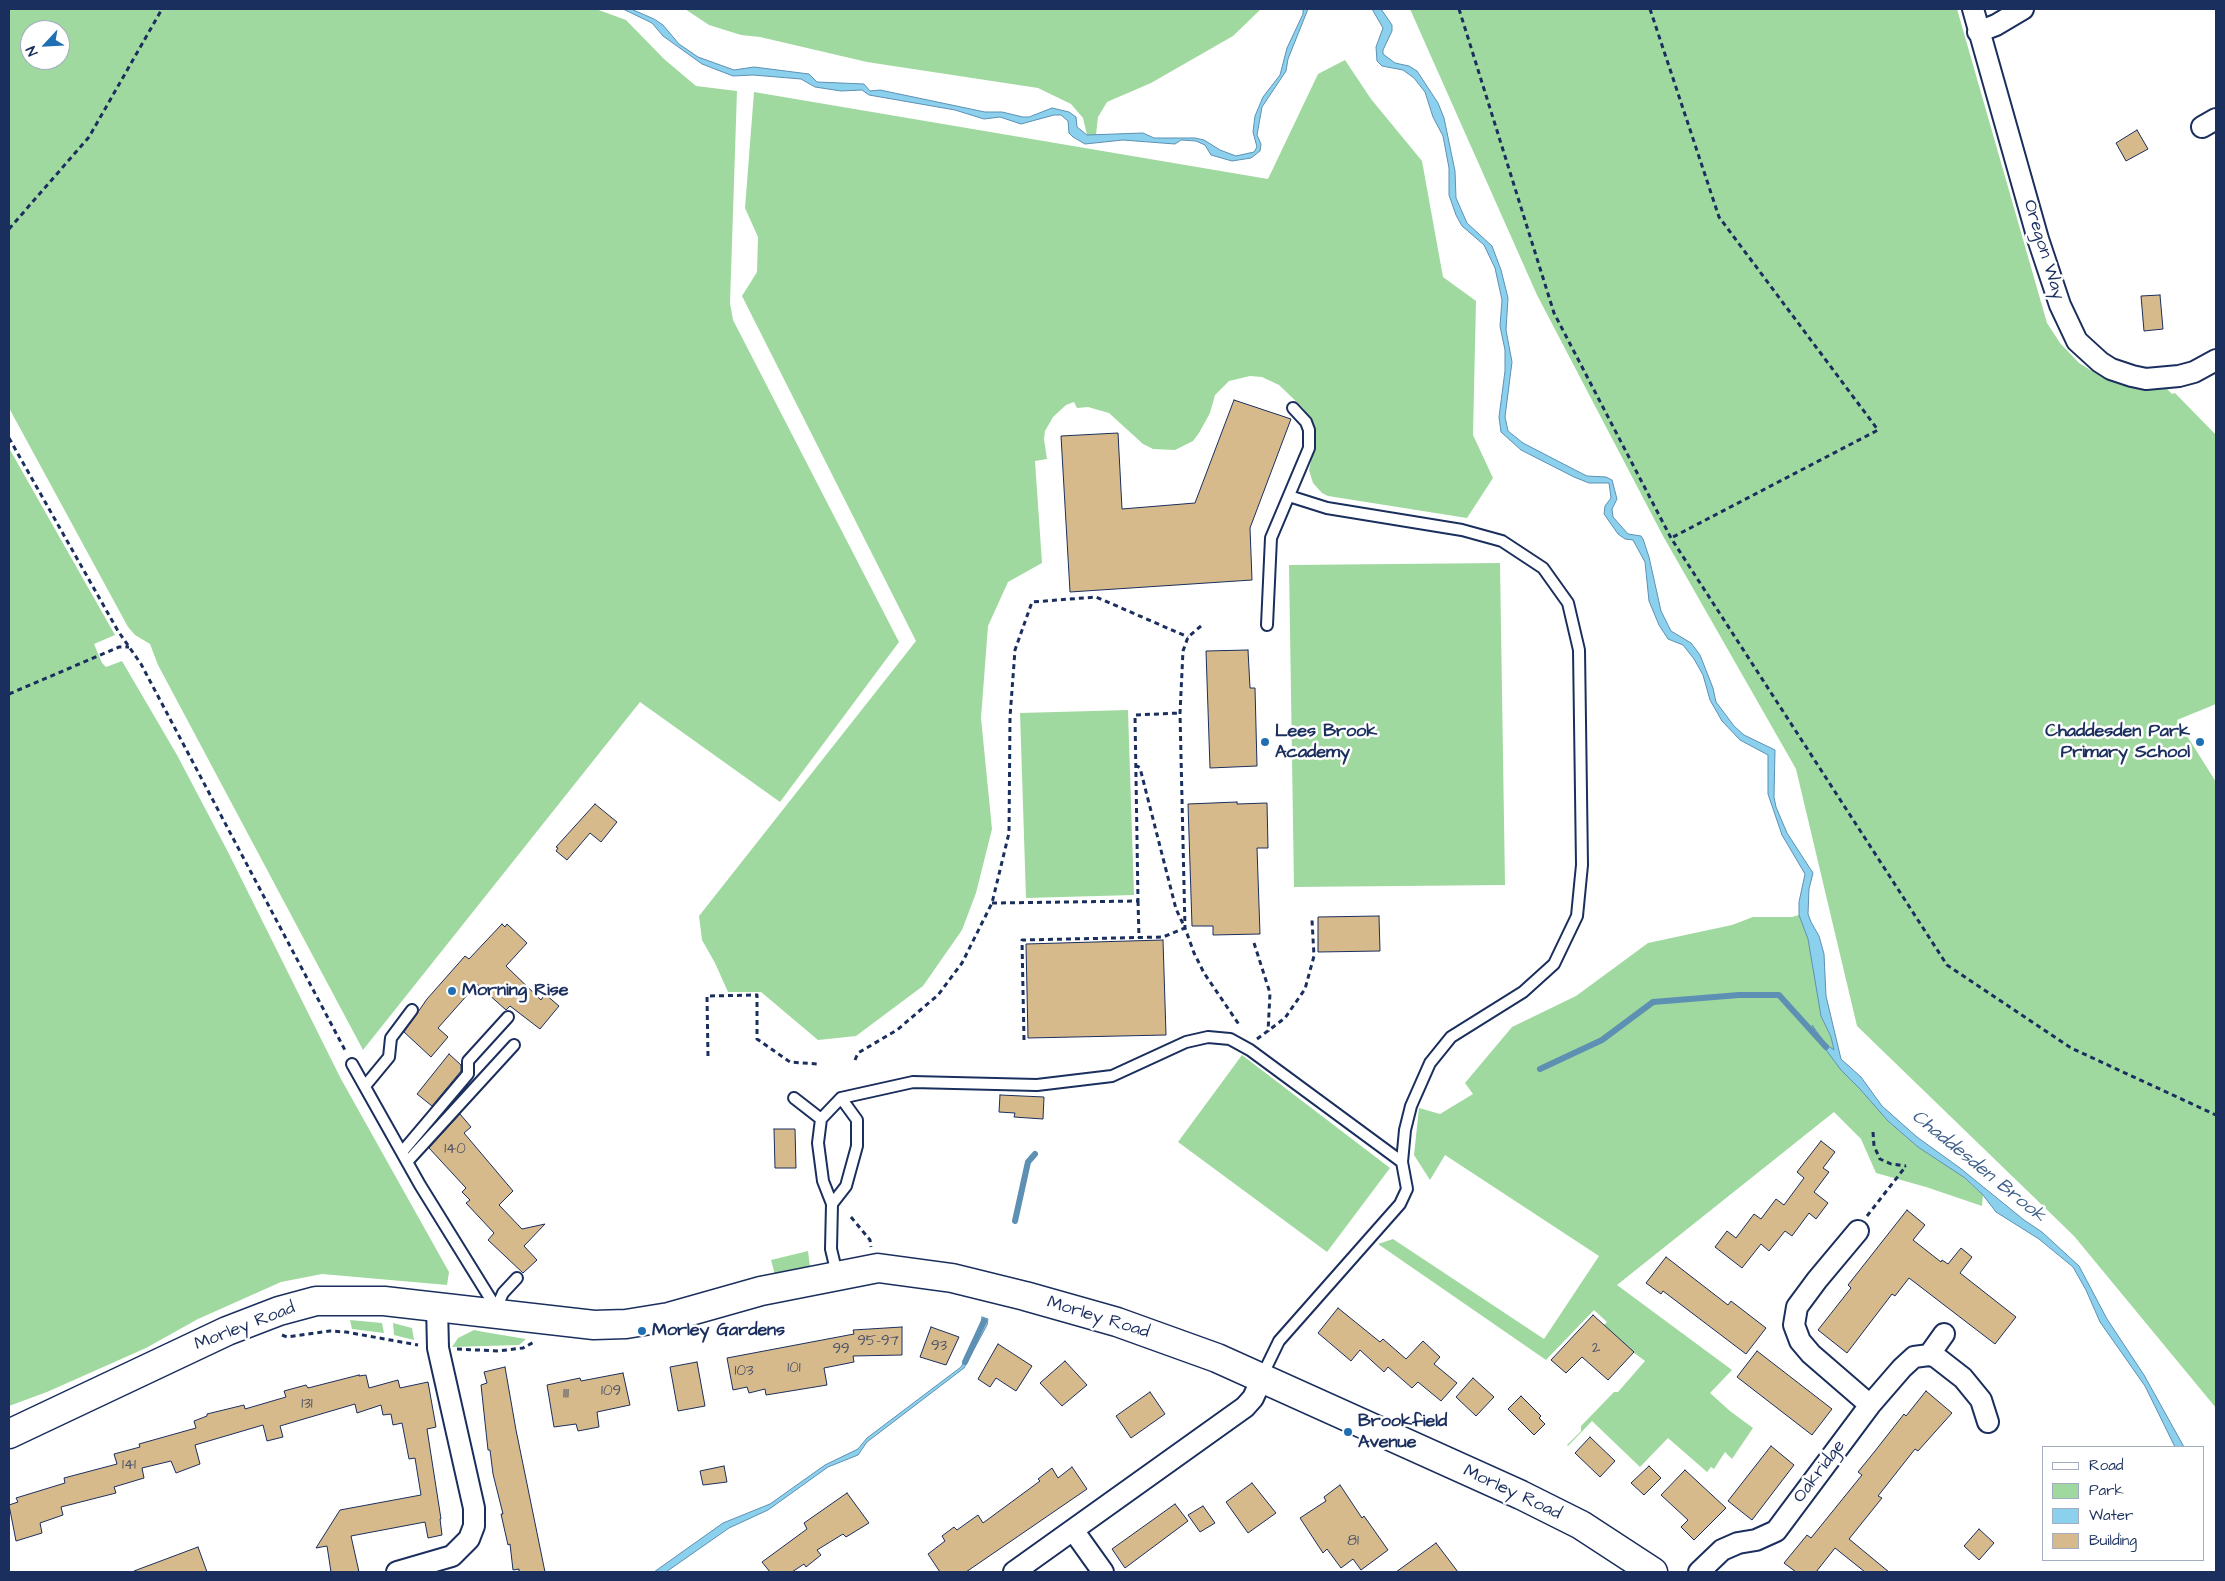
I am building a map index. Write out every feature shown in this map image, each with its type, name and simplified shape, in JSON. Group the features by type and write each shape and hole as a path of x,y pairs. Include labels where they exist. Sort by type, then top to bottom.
{"street":[{"name":"Oregon Way","path":"1973,9 2038,239 2060,305 2077,340 2100,362 2111,369 2146,379 2179,376 2194,372 2216,360"},
{"path":"1978,32 1996,25 2023,9"},
{"path":"1858,1231 1797,1307 1794,1325 1800,1341 1811,1354 1870,1405"},
{"name":"Morley Road","path":"9,1434 227,1332 278,1312 316,1301 355,1300 437,1306 594,1325 626,1324 669,1316 761,1291 837,1274 878,1268 908,1271 961,1281 1117,1322 1217,1358 1521,1494 1581,1525 1653,1572"},
{"path":"397,1572 452,1556 469,1539 474,1526 474,1508 438,1348 437,1306"},
{"path":"1944,1334 1929,1355 1936,1357 1963,1378 1981,1400 1988,1422"},
{"name":"Oakridge","path":"1699,1572 1722,1550 1738,1543 1756,1540 1776,1531 1870,1405 1902,1368 1914,1357 1929,1355"},
{"path":"1014,1572 1245,1407 1253,1398 1262,1378"},
{"path":"1073,1530 1103,1572"}],"lane":[{"path":"1267,625 1271,538 1309,448 1310,440 1306,422 1293,408"},
{"path":"1262,1378 1279,1341 1400,1204 1407,1189 1402,1162 1405,1130 1411,1106 1430,1063 1451,1037 1523,992 1554,964 1577,916 1582,864 1579,650 1568,603 1543,568 1502,541 1462,530 1326,508 1289,496"},
{"path":"365,1086 389,1057 391,1038 412,1010"},
{"path":"402,1152 468,1074 468,1061 508,1017"},
{"path":"837,1274 831,1249 832,1204 823,1181 818,1143 821,1119 841,1098 913,1082 1037,1085 1112,1076 1186,1042 1208,1037 1230,1039 1250,1050 1402,1162"},
{"path":"407,1162 514,1045"},
{"path":"352,1064 407,1162 499,1314"},
{"path":"794,1098 821,1119"},
{"path":"832,1204 846,1186 857,1146 857,1120 841,1098"},
{"path":"499,1314 499,1302 503,1293 517,1278"}],"path":[{"path":"9,229 89,137 162,9"},
{"path":"1459,9 1554,313 1671,538 1946,965 2071,1048 2216,1115"},
{"path":"1650,9 1719,217 1878,430 1671,538"},
{"path":"9,438 118,631 145,673 352,1064"},
{"path":"855,1060 858,1053 897,1030 938,995 962,963 992,903 1009,832 1010,718 1015,650 1032,602 1096,597 1188,638"},
{"path":"1185,928 1180,713 1184,651 1188,638 1201,626"},
{"path":"9,694 120,647 129,647"},
{"path":"1139,938 1135,715 1180,713"},
{"path":"1136,765 1140,768 1176,909 1194,954 1204,973 1248,1039 1250,1050"},
{"path":"992,903 1138,901"},
{"path":"1250,1050 1256,1040 1285,1018 1304,989 1314,956 1312,920"},
{"path":"1024,1040 1022,940 1164,937 1185,928"},
{"path":"1254,943 1270,993 1268,1032"},
{"path":"708,1056 707,996 757,995 757,1039 790,1062 817,1064"},
{"path":"1858,1231 1863,1221 1906,1166 1891,1164 1880,1159 1874,1146 1873,1132"},
{"path":"851,1216 870,1240 872,1248"},
{"path":"279,1334 287,1337 330,1331 346,1332 438,1348 498,1351 522,1348 534,1341 551,1320"}],"green space":[{"path":"9,9 596,9 626,20 664,59 696,86 737,91 730,303 733,320 899,642 780,802 640,702 363,1050 158,665 150,644 135,635 128,627 9,408"},
{"path":"685,9 1261,9 1233,36 1151,83 1107,102 1098,117 1096,135 1094,136 1087,135 1083,118 1071,104 1038,88 867,62 760,37 741,35 709,25"},
{"path":"1410,9 1957,9 2047,323 2060,343 2079,363 2100,376 2123,384 2164,386 2172,394 2175,393 2216,435 2216,704 2177,720 2216,782 2216,1408 2074,1236 1857,1026 1796,769 1663,536 1537,295"},
{"path":"1345,60 1371,99 1422,161 1443,277 1476,301 1473,435 1493,478 1467,518 1328,496 1322,493 1313,483 1309,470 1316,439 1312,421 1303,408 1279,385 1262,377 1250,376 1229,381 1215,395 1210,413 1193,441 1175,450 1153,449 1143,444 1109,413 1088,407 1077,408 1074,402 1066,405 1053,417 1045,431 1044,439 1047,459 1035,461 1042,563 1008,582 988,626 981,718 992,829 976,893 962,930 923,986 856,1036 818,1040 761,992 728,992 702,940 699,916 916,641 742,296 757,272 758,237 745,208 754,92 1268,179 1318,74"},
{"path":"9,448 115,635 94,644 102,663 106,667 122,661 177,755 228,852 341,1079 449,1272 447,1285 322,1274 281,1282 198,1319 146,1348 47,1392 9,1406"},
{"path":"1500,563 1505,885 1294,887 1289,565"},
{"path":"1128,710 1134,895 1026,898 1020,713"},
{"path":"1799,915 1809,939 1821,1016 1831,1037 1834,1051 1826,1044 1813,1026 1823,1046 1888,1121 1918,1147 1961,1175 1983,1195 1982,1206 1876,1173 1861,1139 1834,1112 1617,1285 1732,1370 1710,1393 1753,1428 1732,1459 1725,1452 1714,1469 1711,1467 1707,1472 1668,1438 1640,1467 1592,1421 1568,1446 1581,1431 1581,1426 1614,1392 1618,1392 1645,1361 1601,1328 1607,1322 1594,1310 1546,1360 1378,1244 1393,1239 1544,1339 1599,1256 1445,1155 1430,1180 1414,1155 1419,1108 1440,1114 1473,1094 1465,1083 1512,1027 1576,996 1648,943 1732,925 1753,917 1792,917"},
{"path":"1242,1055 1390,1168 1327,1252 1178,1142"},
{"path":"808,1251 810,1267 775,1275 771,1260"},
{"path":"350,1320 382,1323 384,1333 352,1329"},
{"path":"393,1323 412,1328 414,1340 394,1335"},
{"path":"474,1330 526,1339 519,1345 452,1347 458,1338"}],"water":[{"path":"623,9 631,9 654,19 663,25 679,44 698,57 734,70 754,67 809,74 817,82 864,84 870,91 880,90 985,112 1002,112 1023,117 1029,117 1052,108 1069,112 1076,117 1077,127 1087,135 1143,133 1154,138 1195,138 1204,140 1220,150 1236,156 1254,152 1257,147 1253,132 1255,116 1263,97 1280,75 1287,48 1303,14 1303,9 1308,9 1288,59 1286,71 1262,107 1257,135 1261,144 1260,151 1251,158 1232,161 1211,155 1205,145 1196,141 1181,140 1175,144 1123,140 1085,144 1069,133 1068,121 1061,115 1054,115 1021,124 1000,117 984,119 955,110 869,95 862,90 841,91 815,87 801,79 753,75 733,76 702,64 663,36 652,23"},
{"path":"1372,9 1381,9 1392,25 1392,31 1383,54 1395,63 1409,66 1417,71 1438,103 1444,118 1455,171 1456,198 1467,223 1492,246 1501,270 1508,298 1506,330 1512,362 1505,417 1508,431 1523,443 1587,476 1606,477 1612,480 1617,499 1612,509 1613,517 1628,534 1641,536 1643,539 1661,611 1671,631 1691,643 1700,655 1713,688 1716,702 1734,726 1744,735 1775,750 1774,797 1776,807 1787,833 1813,873 1809,889 1808,914 1819,936 1824,954 1826,996 1841,1059 1861,1077 1882,1106 1917,1137 2042,1232 2079,1266 2107,1319 2144,1375 2183,1446 2175,1446 2145,1386 2100,1322 2086,1290 2073,1267 2039,1239 1996,1212 1983,1195 1965,1178 1918,1147 1888,1121 1841,1070 1823,1046 1812,1025 1826,1044 1834,1050 1831,1037 1821,1016 1808,939 1799,915 1799,902 1805,874 1782,835 1768,794 1768,755 1740,740 1722,721 1710,700 1703,675 1694,659 1683,645 1668,639 1659,625 1649,601 1645,562 1633,540 1625,539 1618,534 1604,514 1605,506 1611,498 1609,483 1589,483 1574,477 1521,450 1501,432 1499,417 1505,371 1505,350 1500,326 1502,300 1495,268 1484,245 1462,226 1456,215 1449,195 1449,168 1443,136 1433,117 1425,92 1414,78 1403,70 1382,66 1377,61 1376,47 1383,28"},
{"path":"982,1317 988,1319 987,1325 964,1368 867,1442 858,1455 828,1467 768,1510 729,1528 666,1572 654,1572 723,1523 770,1504 825,1465 858,1449 867,1438 961,1367 979,1335"}],"building":[{"path":"2137,130 2148,149 2126,161 2116,143"},
{"path":"2160,295 2163,329 2144,331 2141,296"},
{"path":"1234,400 1291,419 1250,528 1252,580 1070,592 1061,436 1118,433 1122,509 1195,503"},
{"path":"1248,650 1250,688 1255,688 1257,766 1210,768 1206,651"},
{"path":"1237,802 1237,804 1267,803 1268,848 1257,848 1260,934 1213,935 1213,926 1192,926 1188,804"},
{"path":"595,804 617,822 601,842 590,833 567,860 556,851 558,848 556,847"},
{"path":"1379,916 1380,951 1318,952 1318,917"},
{"name":"Morning Rise","path":"502,924 505,927 507,924 527,943 506,966 541,1000 545,994 559,1006 540,1029 510,1006 506,1010 477,984 438,1028 448,1037 431,1057 404,1032 427,999 465,956 469,959"},
{"path":"1163,940 1166,1035 1028,1038 1026,944"},
{"path":"449,1054 461,1065 461,1071 432,1106 417,1094"},
{"path":"1000,1095 1044,1097 1043,1119 1014,1117 1015,1113 999,1112"},
{"path":"460,1114 471,1127 464,1133 513,1191 499,1205 522,1229 545,1224 524,1246 537,1260 523,1273 488,1240 494,1233 466,1203 470,1200 462,1192 466,1188 429,1148"},
{"path":"774,1129 795,1129 796,1168 775,1168"},
{"path":"1821,1141 1835,1152 1823,1168 1829,1172 1814,1192 1828,1203 1816,1219 1809,1213 1792,1236 1785,1231 1769,1251 1761,1244 1742,1268 1715,1247 1727,1231 1736,1238 1754,1214 1761,1219 1776,1199 1784,1205 1804,1178 1797,1172"},
{"path":"1907,1210 1925,1225 1913,1240 1941,1262 1942,1260 1948,1264 1961,1248 1972,1257 1960,1273 2016,1317 1995,1344 1909,1278 1895,1296 1892,1294 1847,1353 1818,1330 1851,1288 1848,1285"},
{"path":"1666,1257 1728,1305 1731,1301 1766,1328 1746,1354 1663,1291 1661,1294 1646,1283"},
{"path":"1338,1308 1380,1342 1383,1339 1406,1359 1423,1341 1440,1357 1434,1364 1457,1383 1441,1401 1418,1382 1412,1388 1388,1367 1384,1372 1360,1350 1351,1361 1318,1333"},
{"path":"1593,1315 1634,1352 1608,1380 1582,1357 1566,1373 1551,1360"},
{"path":"902,1327 902,1355 853,1356 854,1362 824,1368 827,1385 766,1395 765,1389 749,1393 747,1387 733,1390 727,1358 854,1334 853,1330"},
{"path":"931,1327 959,1337 946,1365 920,1357"},
{"path":"998,1344 1032,1366 1016,1391 996,1378 990,1387 978,1379"},
{"path":"1757,1351 1832,1409 1812,1435 1737,1377"},
{"path":"1065,1361 1087,1385 1062,1406 1040,1383"},
{"path":"697,1362 705,1406 678,1411 670,1367"},
{"path":"505,1367 545,1572 519,1572 519,1569 513,1570 510,1544 508,1545 501,1514 503,1514 493,1474 490,1450 488,1450 481,1385 487,1383 484,1372"},
{"path":"623,1373 630,1405 597,1412 599,1427 578,1431 576,1424 554,1427 547,1385 580,1378 581,1381"},
{"path":"359,1375 366,1375 369,1388 398,1380 400,1388 428,1382 436,1427 427,1429 442,1535 428,1538 425,1522 351,1536 359,1572 331,1572 327,1546 316,1548 340,1510 421,1495 415,1458 409,1459 402,1423 393,1425 391,1414 383,1415 381,1405 357,1413 355,1404 280,1426 283,1437 267,1441 263,1425 195,1445 200,1464 176,1473 171,1461 142,1468 144,1478 114,1487 116,1493 61,1507 63,1515 40,1523 42,1533 16,1541 9,1505 18,1502 16,1498 65,1483 64,1478 117,1464 114,1454 140,1447 139,1444 196,1428 194,1421 207,1416 207,1414 244,1405 245,1409 286,1397 284,1391 306,1385 308,1388"},
{"path":"1473,1378 1494,1397 1476,1416 1456,1397"},
{"path":"1926,1391 1952,1413 1918,1451 1915,1449 1878,1496 1882,1498 1849,1539 1889,1572 1865,1572 1835,1548 1816,1572 1796,1572 1784,1563 1807,1535 1811,1538 1862,1475 1858,1472 1904,1414 1906,1416"},
{"path":"1150,1392 1165,1414 1131,1438 1116,1416"},
{"path":"1521,1396 1541,1416 1539,1418 1545,1424 1534,1435 1508,1409"},
{"path":"1590,1437 1615,1461 1600,1477 1575,1453"},
{"path":"1771,1446 1794,1465 1752,1520 1728,1501"},
{"path":"724,1466 727,1482 703,1485 700,1471"},
{"path":"1649,1466 1661,1478 1644,1495 1631,1483"},
{"path":"1072,1467 1087,1489 966,1572 940,1572 928,1554 945,1541 942,1536 954,1527 957,1530 978,1515 983,1523 1040,1481 1038,1479 1052,1468 1058,1478"},
{"path":"1685,1470 1726,1508 1694,1540 1681,1527 1688,1520 1661,1495"},
{"path":"1252,1483 1276,1513 1248,1533 1226,1502"},
{"path":"1340,1485 1362,1518 1364,1516 1388,1550 1361,1570 1353,1559 1341,1568 1327,1549 1323,1553 1300,1518 1326,1501 1324,1497"},
{"path":"847,1493 869,1523 846,1537 843,1534 817,1550 821,1555 806,1567 804,1564 792,1572 770,1572 762,1562 807,1529 804,1523"},
{"path":"1175,1504 1188,1521 1125,1568 1112,1549"},
{"path":"1203,1506 1215,1523 1200,1532 1188,1515"},
{"path":"1979,1529 1994,1543 1979,1560 1964,1546"},
{"path":"1436,1543 1458,1572 1396,1572"},
{"path":"198,1547 207,1572 134,1571"}],"waterway":[{"path":"1540,1069 1602,1040 1653,1002 1739,995 1779,995 1826,1047"},
{"path":"1015,1221 1028,1162 1035,1154"},
{"path":"965,1362 984,1321"}],"place":[{"name":"Lees Brook Academy","path":"1265,742"},
{"name":"Chaddesden Park Primary School","path":"2200,742"},
{"name":"Morning Rise","path":"452,991"},
{"name":"Morley Gardens","path":"642,1331"},
{"name":"Brookfield Avenue","path":"1348,1432"}],"water label":[{"name":"Chaddesden Brook","path":"1978,1167"}]}
